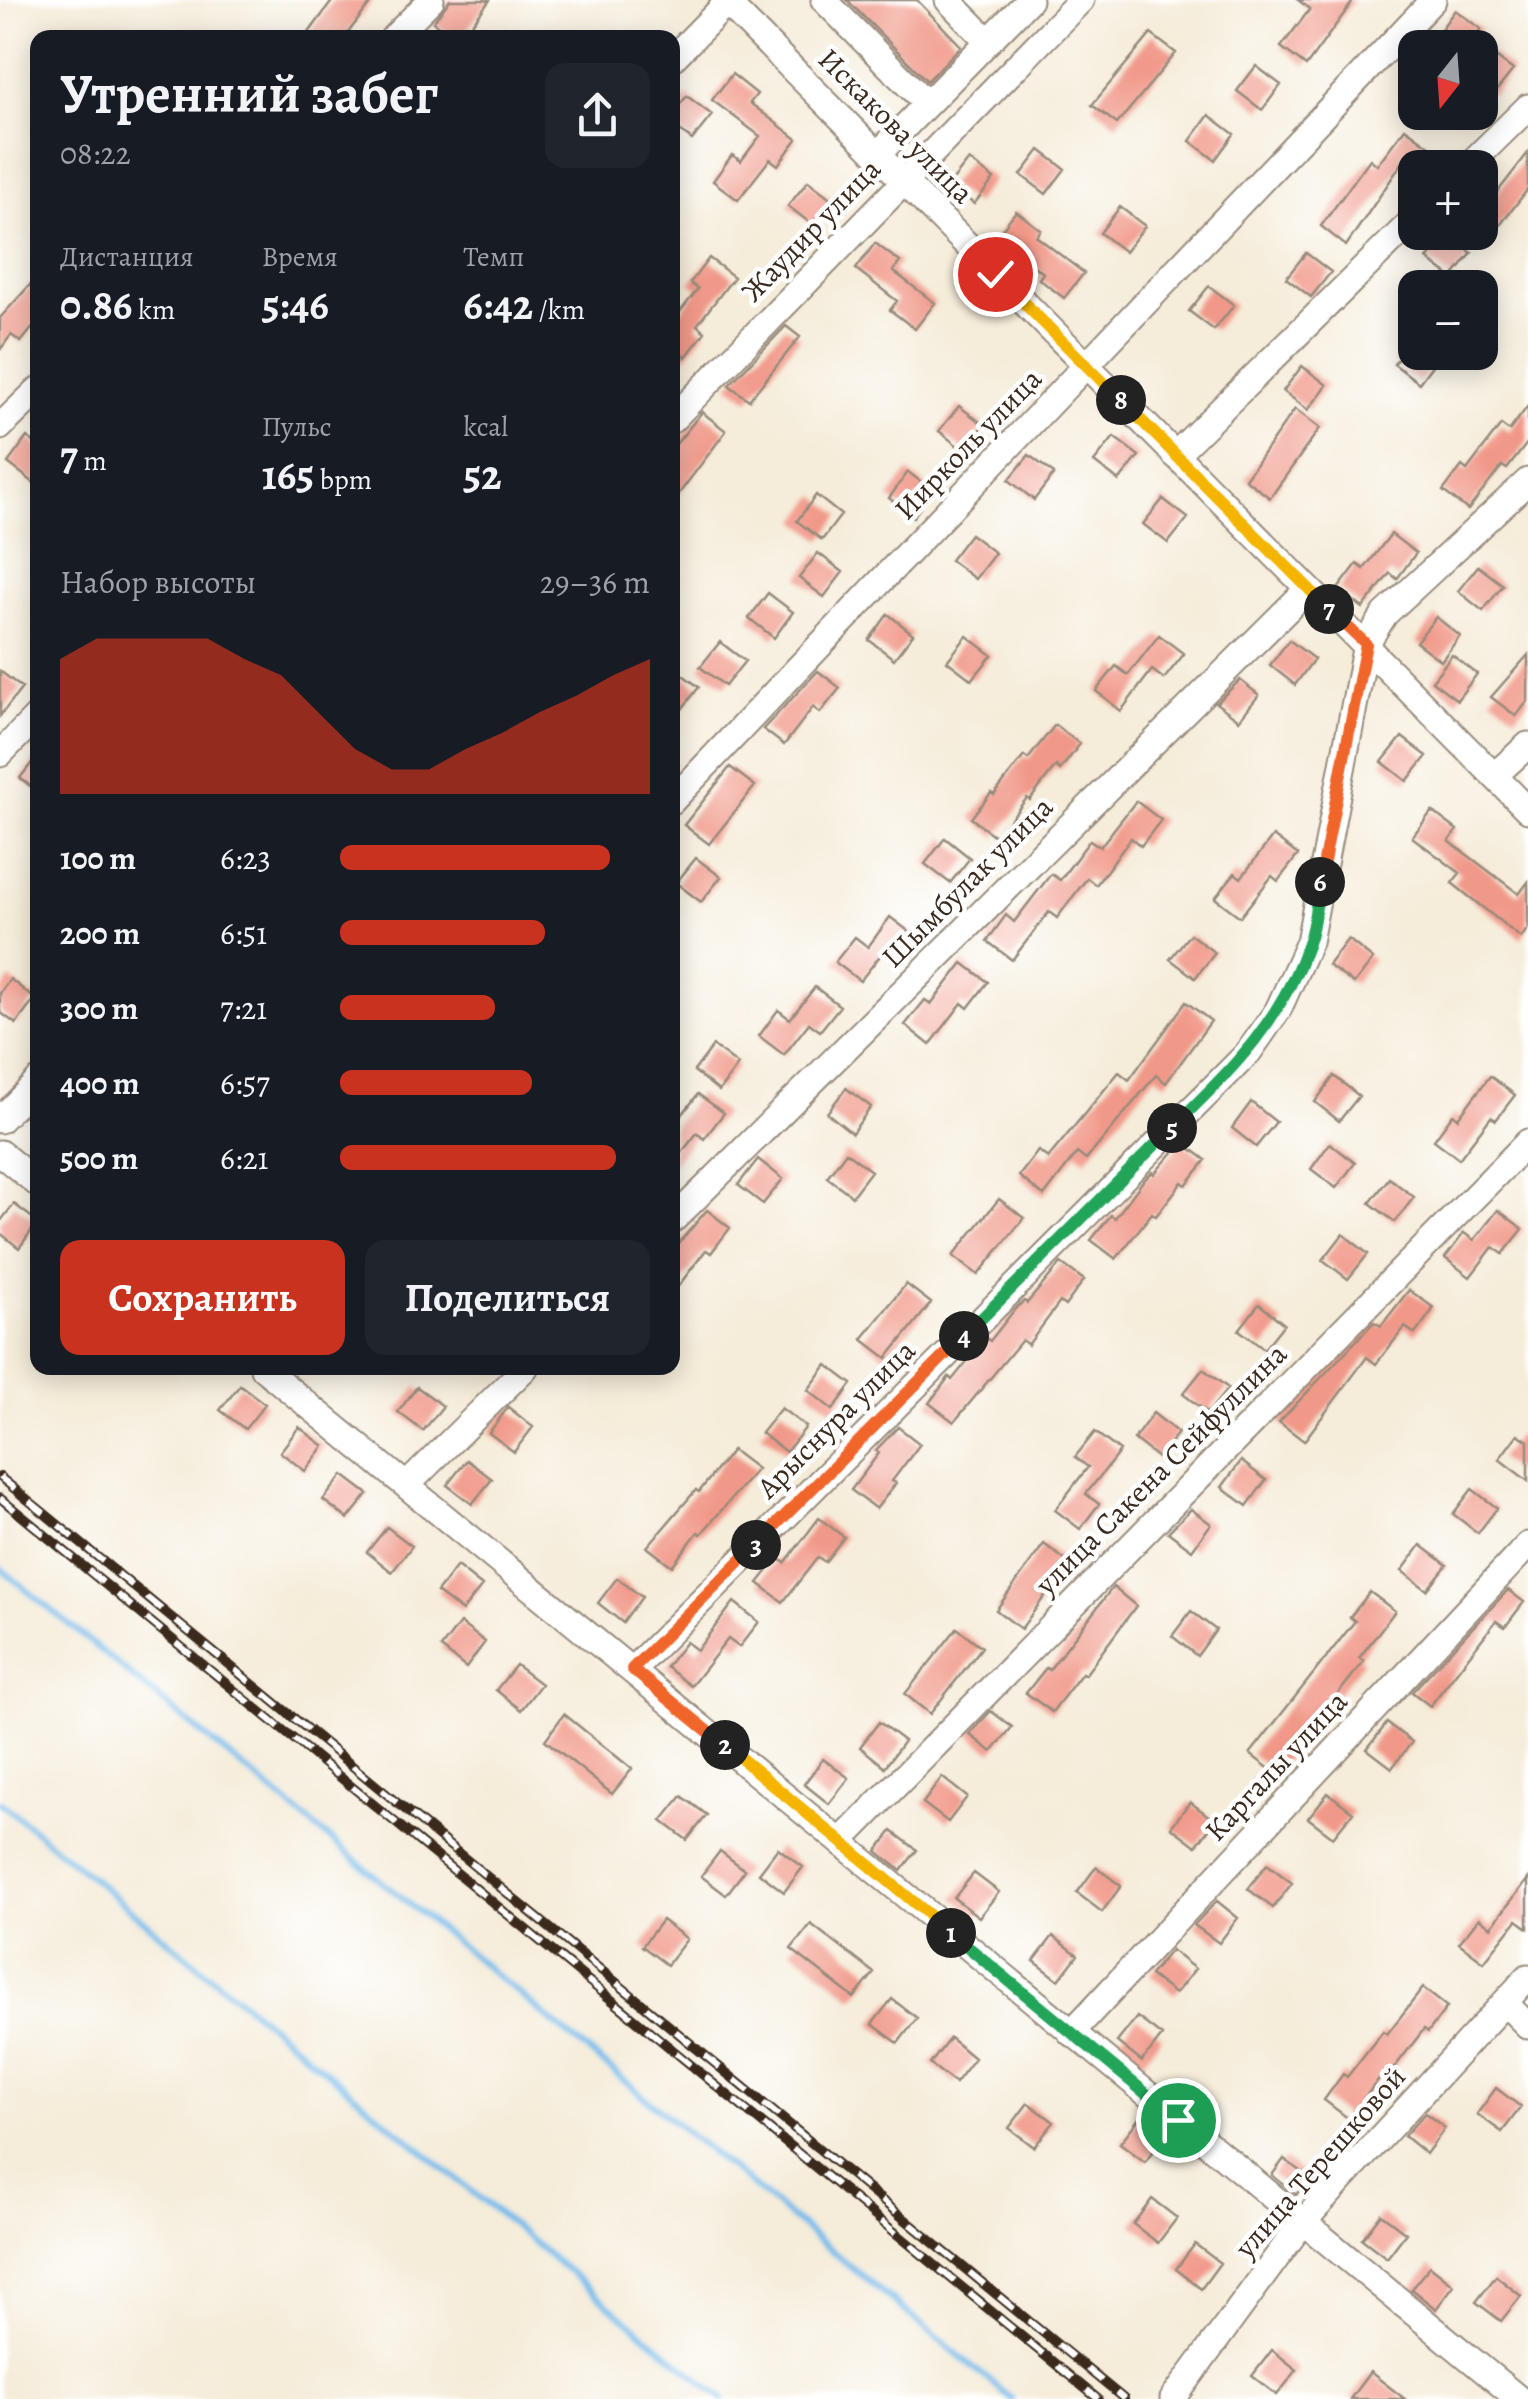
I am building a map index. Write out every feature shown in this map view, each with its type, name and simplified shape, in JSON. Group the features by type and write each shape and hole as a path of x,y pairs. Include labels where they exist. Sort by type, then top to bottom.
{"street":[{"path":"401,30 431,0"},
{"path":"824,0 928,104"},
{"path":"948,0 988,41"},
{"name":"Жаудир улица","path":"680,412 1081,0"},
{"name":"Иирколь улица","path":"680,793 1432,0"},
{"path":"878,154 1024,1"},
{"path":"680,50 725,2"},
{"name":"Искакова улица","path":"725,2 1528,810"},
{"path":"1484,150 1528,107"},
{"path":"1175,455 1398,235"},
{"path":"0,427 30,398"},
{"path":"1366,644 1386,614 1528,482"},
{"name":"Шымбулак улица","path":"680,1213 1308,589"},
{"name":"Арыснура улица","path":"632,1669 1248,1053 1278,1010 1309,942 1366,644"},
{"path":"0,754 30,723"},
{"path":"1496,774 1528,744"},
{"path":"0,1120 30,1089"},
{"name":"улица Сакена Сейфуллина","path":"841,1841 1528,1142"},
{"path":"0,1154 30,1178"},
{"path":"272,1375 1519,2399"},
{"path":"408,1484 518,1375"},
{"name":"Каргалы улица","path":"1071,2032 1528,1545"},
{"name":"улица Терешковой","path":"1173,2399 1302,2223 1528,1978"},
{"path":"1505,2003 1528,2026"}],"building":[{"path":"333,0 373,0 350,30 311,30"},
{"path":"450,0 490,0 467,30 444,30 433,22"},
{"path":"847,0 917,0 961,46 927,81"},
{"path":"1298,0 1354,0 1306,66 1281,47 1310,9"},
{"path":"1455,10 1481,29 1480,30 1440,30"},
{"path":"1151,34 1176,53 1117,124 1092,105"},
{"path":"1498,59 1513,70 1498,89"},
{"path":"1256,66 1281,85 1262,110 1237,91"},
{"path":"732,74 757,94 750,103 797,139 778,165 770,159 738,200 713,181 732,155 741,161 760,136 712,100"},
{"path":"687,96 712,115 692,140 680,131 680,104"},
{"path":"1209,115 1234,134 1215,160 1190,141"},
{"path":"1403,130 1431,147 1398,150 1398,169 1346,246 1321,226 1370,159 1377,165"},
{"path":"1040,150 1065,169 1046,194 1021,175"},
{"path":"1528,153 1528,189 1498,228 1498,191"},
{"path":"969,160 994,179 974,204 949,185"},
{"path":"808,181 833,200 814,226 788,206"},
{"path":"1120,207 1145,226 1125,252 1100,233"},
{"path":"1016,211 1041,230 1036,236 1084,273 1064,298 1039,279 1043,273 996,237"},
{"path":"875,243 900,262 893,271 935,303 915,329 890,310 897,301 856,269"},
{"path":"1434,250 1472,253 1458,270 1441,270 1427,259"},
{"path":"1306,253 1331,272 1311,297 1286,278"},
{"path":"709,258 734,277 697,325 705,332 686,357 680,353 680,312 698,289 690,283"},
{"path":"30,285 30,331 21,342 11,335 0,350 0,318"},
{"path":"1209,286 1234,305 1214,330 1189,311"},
{"path":"786,326 800,337 749,400 729,385"},
{"path":"1302,366 1327,385 1308,410 1283,391"},
{"path":"1402,370 1429,370 1419,383"},
{"path":"959,406 984,425 964,451 939,431"},
{"path":"1528,406 1528,442 1507,469 1502,466 1468,510 1443,491 1462,466 1467,470 1501,425 1509,431"},
{"path":"1295,409 1320,428 1270,498 1245,479"},
{"path":"702,412 726,431 680,492 680,439"},
{"path":"27,437 30,439 30,480 8,463"},
{"path":"1114,437 1139,456 1119,481 1094,462"},
{"path":"1029,455 1054,474 1034,500 1009,480"},
{"path":"908,472 933,491 913,517 889,498"},
{"path":"816,495 841,515 822,540 797,521"},
{"path":"1163,499 1188,518 1168,543 1143,524"},
{"path":"970,534 995,553 975,579 950,560"},
{"path":"1391,534 1416,553 1397,579 1390,573 1363,608 1338,589 1357,564 1364,569"},
{"path":"818,553 843,572 824,597 799,578"},
{"path":"1478,566 1503,585 1483,611 1458,591"},
{"path":"768,593 793,612 774,638 749,618"},
{"path":"888,614 913,634 894,659 869,640"},
{"path":"1436,617 1460,636 1441,661 1416,642"},
{"path":"1159,635 1184,654 1164,679 1152,670 1121,711 1096,691 1116,666 1128,675"},
{"path":"967,636 992,655 972,680 947,661"},
{"path":"1289,640 1314,659 1295,685 1270,665"},
{"path":"720,642 745,661 725,686 700,667"},
{"path":"1452,655 1477,674 1457,700 1432,681"},
{"path":"1528,655 1528,701 1516,716 1491,697"},
{"path":"0,671 22,688 0,716"},
{"path":"818,671 840,688 820,713 813,707 784,745 763,729"},
{"path":"680,673 699,687 680,712"},
{"path":"1240,680 1259,695 1239,720 1216,703"},
{"path":"1055,725 1080,744 1060,770 1056,766 1030,800 1027,798 996,837 971,818"},
{"path":"1402,737 1427,756 1407,781 1382,762"},
{"path":"30,765 30,786 20,778"},
{"path":"730,767 755,786 709,844 684,825"},
{"path":"1136,801 1161,820 1141,846 1131,838 1096,885 1087,878 1057,918 1049,912 1012,960 987,941 1006,915 1014,922 1051,874 1060,880 1090,840 1100,847"},
{"path":"1432,811 1457,830 1449,841 1519,894 1528,882 1528,928 1521,938 1452,883 1460,873 1412,837"},
{"path":"1273,836 1298,855 1278,881 1272,876 1240,917 1215,898 1235,873 1241,878"},
{"path":"945,838 970,858 950,883 925,864"},
{"path":"696,858 721,877 701,902 680,886 680,878"},
{"path":"890,917 915,936 896,962 883,952 860,981 835,962 855,937 868,947"},
{"path":"1190,934 1215,953 1195,978 1170,959"},
{"path":"1348,939 1373,959 1354,984 1328,965"},
{"path":"963,963 988,982 968,1008 962,1003 930,1045 905,1025 925,1000 931,1004"},
{"path":"10,979 30,995 30,1006 16,1024 0,1012 0,993"},
{"path":"815,987 840,1006 820,1031 809,1023 784,1055 759,1036 778,1010 790,1019"},
{"path":"1186,1002 1211,1021 1166,1083 1156,1075 1086,1160 1077,1153 1044,1196 1019,1176 1038,1151 1048,1158 1119,1072 1129,1080"},
{"path":"713,1046 738,1065 719,1091 694,1071"},
{"path":"1334,1076 1359,1096 1339,1121 1315,1102"},
{"path":"1490,1076 1515,1095 1496,1120 1491,1117 1459,1159 1434,1140 1453,1114 1458,1118"},
{"path":"846,1088 871,1107 852,1133 827,1113"},
{"path":"698,1094 724,1113 704,1139 697,1133 680,1155 680,1118"},
{"path":"1251,1102 1276,1122 1256,1147 1232,1128"},
{"path":"1182,1142 1206,1160 1186,1185 1182,1182 1156,1216 1152,1213 1116,1259 1091,1240"},
{"path":"1330,1143 1355,1163 1336,1188 1311,1169"},
{"path":"846,1152 871,1171 852,1196 827,1177"},
{"path":"758,1159 783,1179 763,1204 738,1185"},
{"path":"1389,1178 1414,1197 1395,1222 1370,1203"},
{"path":"999,1199 1024,1218 978,1275 953,1256"},
{"path":"14,1204 30,1216 30,1233 19,1248 0,1233 0,1222"},
{"path":"707,1210 730,1228 711,1253 706,1250 680,1284 680,1242"},
{"path":"1498,1210 1523,1229 1503,1254 1493,1247 1470,1277 1445,1258 1464,1233 1474,1240"},
{"path":"1343,1234 1368,1254 1348,1279 1323,1260"},
{"path":"1061,1263 1084,1280 1065,1306 1060,1302 1028,1345 1022,1340 954,1422 929,1403 949,1377 952,1380 986,1338 990,1341 1015,1309 1024,1301 1027,1303"},
{"path":"906,1284 931,1303 887,1358 862,1339"},
{"path":"1409,1290 1434,1308 1415,1334 1405,1327 1376,1364 1367,1357 1304,1441 1279,1422 1374,1322 1381,1326"},
{"path":"1259,1304 1284,1324 1264,1349 1239,1330"},
{"path":"827,1365 852,1384 833,1410 808,1390"},
{"path":"1203,1369 1228,1388 1208,1413 1183,1394"},
{"path":"240,1385 265,1404 245,1429 220,1410"},
{"path":"417,1387 443,1406 423,1431 398,1412"},
{"path":"508,1407 533,1427 514,1452 489,1433"},
{"path":"781,1408 806,1427 786,1452 761,1433"},
{"path":"1153,1413 1178,1433 1158,1458 1134,1439"},
{"path":"299,1427 324,1446 305,1471 280,1452"},
{"path":"898,1427 920,1444 876,1509 851,1490 879,1453 876,1450"},
{"path":"1095,1432 1120,1451 1086,1494 1099,1504 1080,1529 1055,1510 1088,1467 1075,1457"},
{"path":"1518,1434 1528,1441 1528,1481 1499,1459"},
{"path":"732,1450 757,1469 672,1566 647,1547"},
{"path":"467,1460 492,1479 472,1504 447,1485"},
{"path":"1241,1461 1266,1480 1247,1506 1222,1487"},
{"path":"343,1475 368,1494 348,1519 323,1500"},
{"path":"1472,1489 1497,1508 1478,1533 1453,1514"},
{"path":"1191,1509 1211,1524 1192,1550 1168,1532"},
{"path":"819,1518 844,1537 825,1562 818,1557 783,1602 758,1583 778,1558 785,1563"},
{"path":"387,1527 412,1546 392,1572 367,1552"},
{"path":"1044,1544 1069,1563 1021,1629 996,1610"},
{"path":"1421,1545 1447,1565 1427,1590 1402,1571"},
{"path":"457,1566 482,1586 462,1611 437,1592"},
{"path":"617,1578 642,1597 623,1623 598,1603"},
{"path":"1113,1587 1136,1606 1052,1712 1026,1693 1046,1668 1049,1670"},
{"path":"1508,1590 1524,1602 1505,1627 1496,1621 1430,1706 1412,1692"},
{"path":"1370,1592 1395,1611 1359,1658 1364,1661 1275,1773 1250,1754 1355,1621 1350,1617"},
{"path":"734,1602 759,1622 739,1647 728,1639 691,1686 666,1667 686,1642 697,1650"},
{"path":"1191,1611 1216,1630 1197,1656 1172,1636"},
{"path":"460,1623 485,1642 466,1668 441,1648"},
{"path":"957,1628 982,1647 930,1714 905,1694"},
{"path":"516,1665 541,1684 521,1710 496,1690"},
{"path":"991,1711 1012,1727 992,1752 969,1734"},
{"path":"564,1714 632,1769 612,1794 545,1740"},
{"path":"879,1722 904,1741 885,1767 860,1747"},
{"path":"1387,1723 1412,1742 1392,1768 1367,1749"},
{"path":"823,1759 849,1778 829,1804 804,1784"},
{"path":"942,1777 967,1797 948,1822 923,1803"},
{"path":"1328,1793 1353,1812 1333,1837 1308,1818"},
{"path":"682,1796 707,1815 687,1840 662,1821"},
{"path":"1190,1802 1215,1821 1196,1846 1171,1827"},
{"path":"892,1831 917,1850 901,1871 877,1851"},
{"path":"778,1848 803,1867 784,1892 759,1873"},
{"path":"720,1851 745,1870 726,1895 701,1876"},
{"path":"1267,1864 1292,1883 1273,1908 1248,1889"},
{"path":"1096,1867 1121,1886 1102,1912 1077,1893"},
{"path":"974,1873 999,1892 979,1917 954,1898"},
{"path":"1528,1879 1528,1928 1517,1920 1484,1962 1459,1943 1479,1918 1491,1927"},
{"path":"1217,1901 1238,1918 1219,1943 1194,1925"},
{"path":"662,1920 687,1939 667,1965 642,1946"},
{"path":"811,1924 874,1973 854,1998 791,1949"},
{"path":"1053,1936 1078,1955 1059,1980 1034,1961"},
{"path":"1171,1950 1195,1969 1175,1994 1150,1975"},
{"path":"1423,1988 1447,2007 1428,2032 1424,2029 1388,2076 1384,2072 1349,2119 1324,2100 1383,2031 1387,2034"},
{"path":"892,1999 917,2018 898,2043 872,2024"},
{"path":"1137,2017 1162,2036 1142,2062 1117,2042"},
{"path":"950,2038 974,2058 955,2083 930,2064"},
{"path":"1496,2088 1521,2107 1502,2132 1477,2114"},
{"path":"1028,2103 1054,2122 1034,2147 1009,2128"},
{"path":"1425,2113 1445,2128 1426,2154 1404,2136"},
{"path":"1140,2117 1165,2137 1145,2162 1120,2143"},
{"path":"1284,2159 1309,2178 1296,2195 1272,2175"},
{"path":"1152,2199 1177,2218 1158,2243 1133,2224"},
{"path":"1381,2214 1406,2233 1387,2258 1362,2239"},
{"path":"1195,2244 1220,2263 1201,2289 1176,2269"},
{"path":"1430,2266 1454,2285 1436,2309 1411,2289"},
{"path":"1496,2276 1521,2296 1501,2321 1476,2302"},
{"path":"1272,2350 1297,2370 1277,2395 1252,2376"},
{"path":"1370,2372 1405,2399 1350,2399"}],"waterway":[{"path":"0,1568 1012,2399"},
{"path":"0,1802 723,2399"}],"railway":[{"path":"0,1477 1124,2399"},
{"path":"0,1498 1098,2399"}],"route":[{"path":"995,274 1366,644 1309,942 1278,1010 1248,1053 632,1669 1178,2120"}]}
